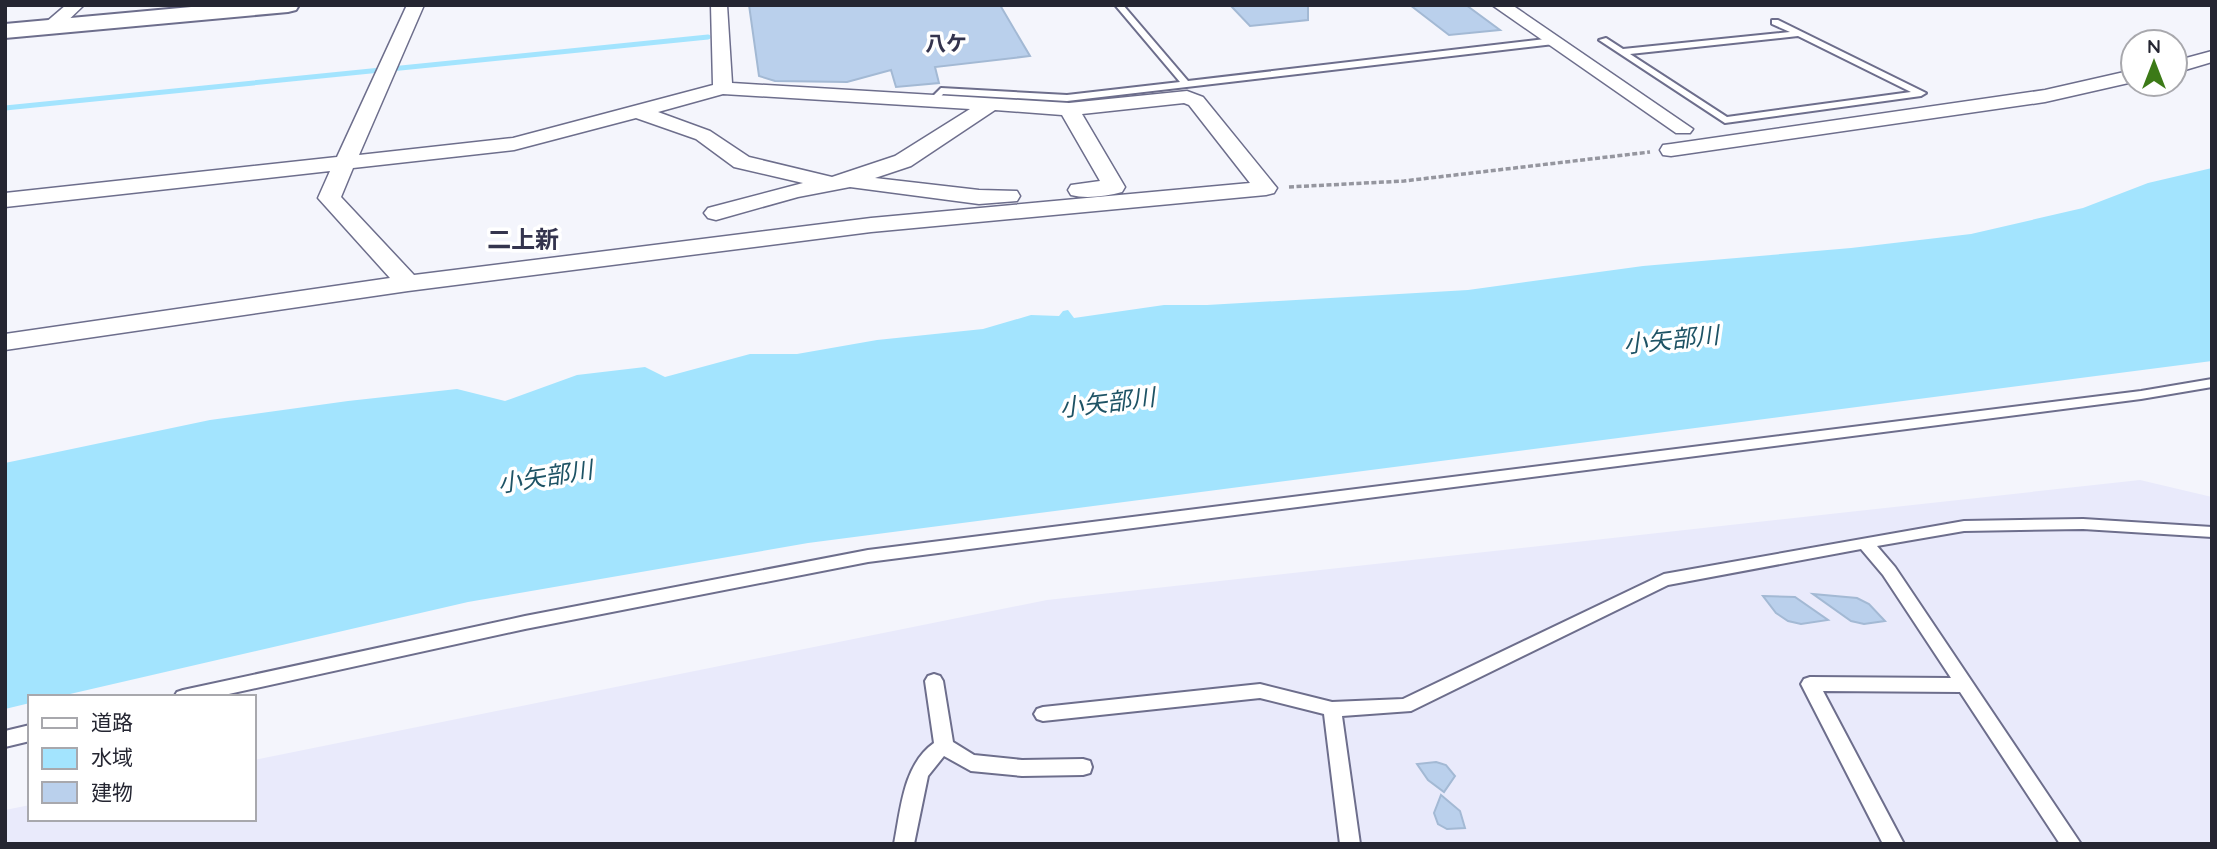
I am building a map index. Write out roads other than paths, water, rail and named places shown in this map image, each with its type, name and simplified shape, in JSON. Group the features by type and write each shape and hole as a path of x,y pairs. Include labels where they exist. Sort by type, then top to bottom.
{"main road":[{"path":"5,31 288,5"}],"street":[{"path":"51,27 76,5"},
{"path":"408,283 329,198 416,5"},
{"path":"719,5 723,88"},
{"path":"1500,5 1683,129"},
{"path":"2189,63 2212,56"},
{"path":"1671,150 2045,96 2119,79"},
{"path":"5,200 514,144 723,88 1069,109 1175,96 1196,101 1266,188 871,225 408,283 5,342"},
{"path":"716,213 842,181 903,161 991,104"},
{"path":"637,111 703,135 742,162 842,181 979,197 1114,187 1069,109"}],"lane":[{"path":"1119,5 1186,84"},
{"path":"1603,40 1725,120 1921,93 1775,22"},
{"path":"1622,52 1799,33"},
{"path":"933,101 941,90 1067,98 1553,41"},
{"path":"192,695 354,657 868,556 2141,395 2212,383"},
{"path":"1043,714 1260,691 1332,709 1405,706 1664,580 1964,526 2082,524 2212,532"},
{"path":"1865,544 1889,571 2071,844"},
{"path":"934,681 944,747"},
{"path":"1894,844 1810,684 1965,685"},
{"path":"1332,709 1350,844"},
{"path":"5,738 28,733"},
{"path":"944,747 971,763 1022,768 1083,767"},
{"path":"904,844 918,774 933,752 944,747"}],"water":[{"name":"小矢部川","path":"2212,168 2212,361 808,543 468,602 66,695 28,695 28,703 5,709 5,463 210,420 457,389 505,401 577,375 645,367 665,377 750,354 797,354 877,340 983,329 1031,315 1059,316 1068,310 1074,318 1164,305 1207,305 1468,290 1643,266 1851,248 1971,234 2083,208 2148,183"}],"waterway":[{"path":"5,108 708,37"}],"district":[{"name":"八ケ","path":"946,43"},
{"name":"二上新","path":"523,239"}]}
